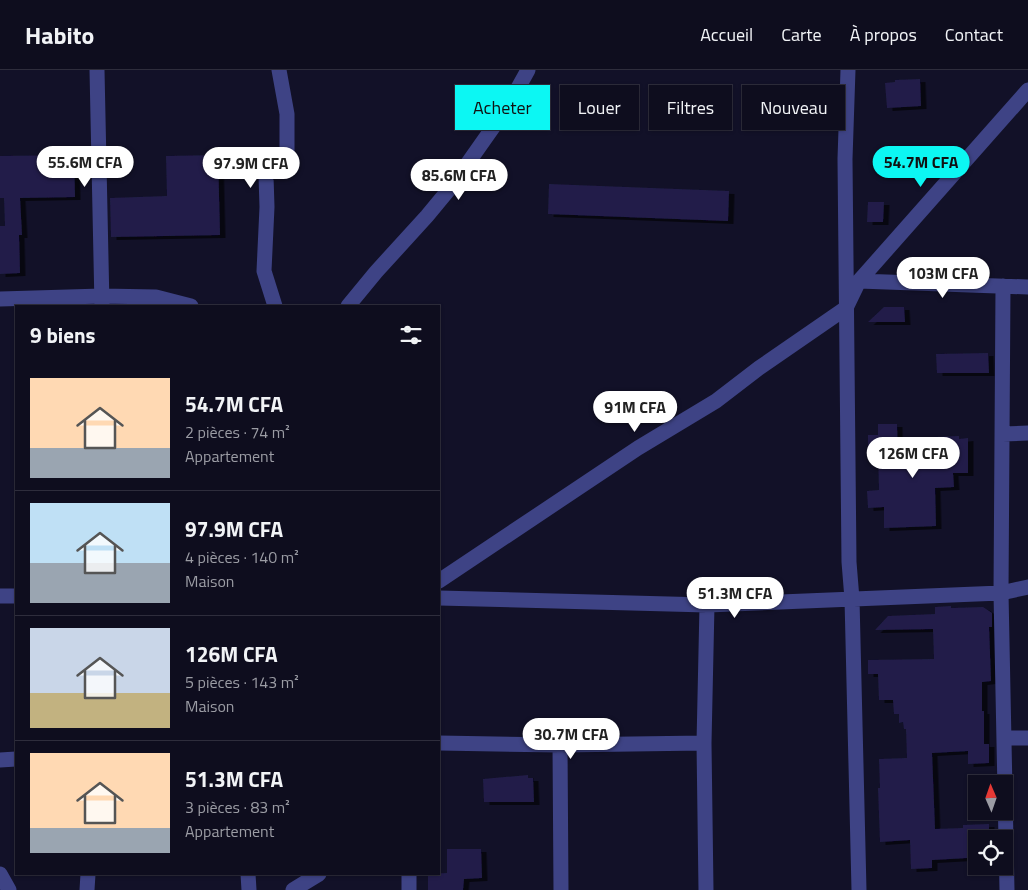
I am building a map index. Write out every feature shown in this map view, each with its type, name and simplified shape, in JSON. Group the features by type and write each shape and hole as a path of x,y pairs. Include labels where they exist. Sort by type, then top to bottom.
{"street":[{"path":"97,70 102,301"},
{"path":"275,305 264,271 264,264 267,207 266,176 287,157 287,114 279,70"},
{"path":"349,305 451,187 508,106 528,70"},
{"path":"848,70 845,159 849,562 852,599 860,890"},
{"path":"440,580 638,448 716,401 759,368 846,308 860,281 1028,90"},
{"path":"860,281 1028,287"},
{"path":"1003,286 1001,593 1007,890"},
{"path":"0,299 102,301 156,297 187,305"},
{"path":"1003,434 1028,433"},
{"path":"440,598 707,605 1001,593 1028,587"},
{"path":"0,596 15,596"},
{"path":"706,890 704,743 707,605"},
{"path":"1005,738 1028,738"},
{"path":"440,743 560,745 704,743"},
{"path":"560,745 561,890"},
{"path":"0,760 15,759"},
{"path":"0,874 9,890"},
{"path":"87,890 88,875"},
{"path":"248,875 249,890"},
{"path":"293,890 316,875"},
{"path":"409,875 409,890"}],"building":[{"path":"920,79 921,106 887,108 885,83 895,82 895,80"},
{"path":"74,155 75,197 20,198 22,235 19,235 20,273 0,274 0,226 5,226 4,198 0,198 0,156"},
{"path":"218,155 220,235 111,237 110,198 167,196 166,156"},
{"path":"549,184 729,191 728,221 548,214"},
{"path":"868,202 884,202 883,222 867,222"},
{"path":"884,307 904,307 905,322 868,322"},
{"path":"988,353 989,373 937,373 936,354"},
{"path":"878,424 897,424 898,464 935,464 934,437 959,436 959,439 968,438 968,473 953,473 954,487 935,488 936,526 884,528 884,507 868,508 867,491 879,490 878,452 868,452 868,435 878,435"},
{"path":"935,607 983,607 992,613 992,627 989,627 991,681 982,682 984,744 989,744 989,763 968,764 968,751 932,753 935,829 963,828 963,825 989,824 989,830 968,830 968,868 967,858 932,860 932,868 911,869 910,840 880,842 879,759 907,758 906,729 904,729 903,722 899,723 899,714 894,714 893,700 879,700 878,674 868,674 868,660 934,659 933,629 875,630 888,616 935,614"},
{"path":"528,775 528,778 533,778 534,802 484,802 483,779"},
{"path":"447,849 481,849 482,878 464,879 463,890 428,890 428,875 447,873"}]}
